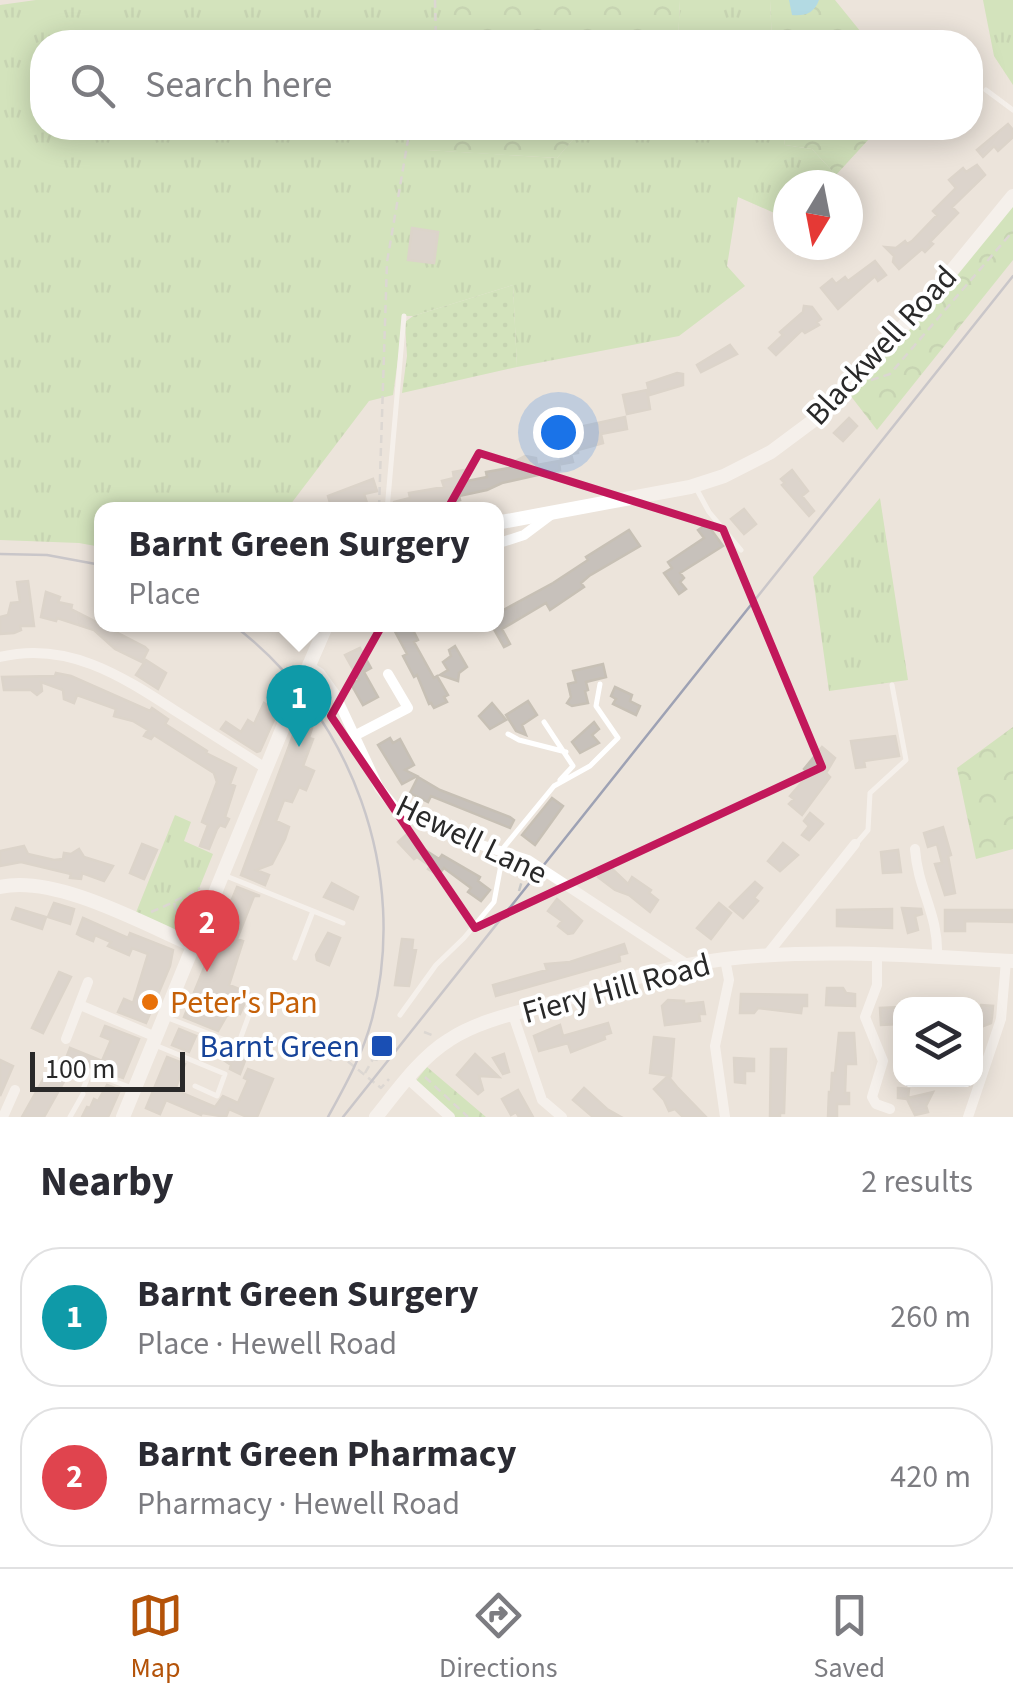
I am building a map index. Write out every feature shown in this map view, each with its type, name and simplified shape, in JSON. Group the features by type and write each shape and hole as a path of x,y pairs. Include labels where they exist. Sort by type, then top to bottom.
{"street":[{"name":"Blackwell Road","path":"504,520 694,485 724,476 771,452 822,414 932,295 1013,196"},
{"path":"504,541 524,535 557,510"},
{"path":"307,671 324,632"},
{"path":"0,657 41,651 98,665 128,680 266,769"},
{"name":"Hewell Lane","path":"307,671 320,673 335,694 379,788 394,806 555,879 688,965"},
{"path":"356,735 408,708 388,674"},
{"path":"123,1117 297,692"},
{"path":"766,956 855,844"},
{"path":"915,849 917,877 938,930 937,957"},
{"path":"0,887 11,884 53,891 195,946"},
{"path":"877,955 877,984 866,1017 882,1061 872,1097 876,1104 890,1109"},
{"name":"Fiery Hill Road","path":"376,1117 447,1040 513,1015 688,965 766,956 877,955 1009,961"},
{"path":"726,959 729,980 714,1046 726,1117"},
{"path":"968,1117 1001,1018 1009,961"},
{"path":"66,1039 88,982"},
{"path":"80,1005 155,1041"},
{"path":"513,1015 542,1100 562,1117"},
{"path":"412,1074 450,1117"},
{"path":"3,1117 15,1090"}],"lane":[{"path":"986,90 1013,110"},
{"path":"388,502 404,316"},
{"path":"694,485 709,512 741,550"},
{"path":"554,786 590,766 618,738 596,706 600,684"},
{"path":"855,844 868,830 870,793 906,760 892,685"},
{"path":"400,1015 436,965 494,902 501,853 573,766 544,722"},
{"path":"508,734 566,752"},
{"path":"224,875 344,923"},
{"path":"294,958 314,911"},
{"path":"165,1016 238,1044 256,996"},
{"path":"155,1041 225,1074 216,1096 195,1086"},
{"path":"70,1117 90,1072 134,1089"}],"path":[{"path":"434,0 435,30"},
{"path":"378,502 387,262 408,140"},
{"path":"844,390 890,374 1013,231"},
{"path":"519,891 527,865"},
{"path":"139,922 141,917 200,888"},
{"path":"174,902 179,939"},
{"path":"364,1074 373,1046"},
{"path":"330,1061 336,1052 381,1088 389,1078"},
{"path":"371,1061 382,1062"},
{"path":"412,1074 468,1117"}],"highlighted area":[{"path":"479,453 723,529 822,767 475,928 331,716"}],"green space":[{"path":"36,0 447,0 448,30 30,30 30,140 428,140 427,150 557,158 573,140 784,140 785,145 812,149 831,170 773,170 773,212 738,197 727,266 745,286 679,336 517,367 513,285 404,316 393,395 369,401 292,502 94,502 94,546 0,540 0,5"},
{"path":"447,0 680,0 679,30 447,30"},
{"path":"680,0 770,0 771,30 679,30"},
{"path":"770,0 835,0 859,30 771,30"},
{"path":"983,0 1013,0 1013,85 994,56"},
{"path":"428,140 573,140 557,158 426,150"},
{"path":"784,140 868,140 841,170 831,170 812,149 785,145"},
{"path":"1013,205 1013,260 877,430 850,395"},
{"path":"513,285 517,367 402,393 407,356 405,322 413,316"},
{"path":"880,498 908,680 829,691 813,577"},
{"path":"1013,727 1013,849 976,859 957,768"},
{"path":"175,815 191,822 184,841 213,854 181,933 135,915"},
{"path":"427,1067 486,1117 455,1117 415,1082"}],"water":[{"path":"789,0 819,0 812,11 792,15"}],"building":[{"path":"1008,124 1013,137 998,151 994,146 983,157 977,150"},
{"path":"977,165 985,175 952,207 958,213 925,252 922,249 899,269 885,247 896,248 912,241 937,215 933,211 956,188 949,180 963,168 966,172"},
{"path":"412,228 438,232 434,263 408,260"},
{"path":"875,261 886,275 878,281 875,276 838,309 821,288 832,279 836,284 845,277 848,281"},
{"path":"804,306 812,307 821,319 819,325 805,333 802,330 776,355 769,348 803,312"},
{"path":"730,345 737,354 701,372 697,365"},
{"path":"683,374 683,385 650,395 647,383"},
{"path":"647,390 650,409 627,414 623,395"},
{"path":"625,417 627,429 601,434 603,443 578,450 571,454 573,462 562,464 558,445 578,441 575,428"},
{"path":"849,418 857,426 843,441 834,433"},
{"path":"525,456 536,458 537,465 559,461 560,470 502,483 459,496 460,500 452,502 394,502 410,498 409,493 444,487 442,481 454,478 453,472 465,470 467,481 487,477 486,472 515,467 514,462"},
{"path":"792,470 808,491 802,496 814,511 809,516 782,485 785,483 781,479"},
{"path":"373,479 377,491 364,494 367,502 330,502 328,496"},
{"path":"744,509 756,524 744,534 731,519"},
{"path":"707,524 723,546 680,573 684,578 680,582 686,589 679,594 664,573 672,568 668,562 704,538 698,530"},
{"path":"629,530 640,546 589,576 581,583 584,587 550,610 546,603 504,628 504,610 553,583 588,560 586,557"},
{"path":"28,581 34,626 20,626 21,630 14,633 0,634 0,617 8,615 11,603 20,602 17,582"},
{"path":"46,592 94,621 94,630 57,618 56,621 41,617"},
{"path":"96,632 116,632 148,650 142,662 115,649"},
{"path":"395,632 414,632 418,640 414,642 448,695 444,697 447,702 434,708 429,704 417,675 414,677 403,656 407,654"},
{"path":"496,632 504,632 510,644 504,647"},
{"path":"455,646 467,667 459,673 458,681 440,675 448,670 443,662"},
{"path":"360,648 371,668 364,672 378,697 363,705 351,684 359,680 345,655"},
{"path":"146,660 166,673 158,689 136,675"},
{"path":"603,664 606,677 586,682 588,703 567,703 571,697 568,684 576,682 573,671"},
{"path":"56,673 150,711 152,708 168,719 165,724 206,753 236,768 225,817 229,819 225,827 220,825 217,829 209,849 200,846 208,825 202,822 217,782 214,773 154,735 151,739 144,736 148,730 114,716 116,709 77,695 74,703 64,699 63,690 41,682 42,691 37,695 31,690 4,690 2,677"},
{"path":"615,687 632,695 630,701 640,706 636,715 613,704"},
{"path":"528,701 537,715 522,725 526,735 516,731 506,715"},
{"path":"264,703 277,713 260,751 221,729 226,722 241,732 248,720 254,724"},
{"path":"492,703 506,720 490,729 479,716"},
{"path":"298,722 312,728 309,738 313,739 303,766 314,771 306,790 299,787 292,802 284,800 276,821 289,827 285,839 272,864 256,870 269,875 265,885 241,875"},
{"path":"594,722 599,729 592,735 599,743 580,753 572,742"},
{"path":"895,736 899,756 864,761 865,767 856,768 851,741"},
{"path":"390,738 393,743 400,739 414,765 405,770 417,776 402,784 378,745"},
{"path":"822,747 835,758 826,773 830,777 802,815 789,804 794,799 790,796 809,774 804,769"},
{"path":"418,777 440,790 510,817 514,820 510,828 431,796 428,802 410,793"},
{"path":"552,798 563,806 535,845 522,835"},
{"path":"810,813 823,824 809,840 802,835 809,826 804,821"},
{"path":"943,827 955,893 945,895 935,864 942,863 937,844 928,847 924,833"},
{"path":"407,834 439,859 442,855 480,877 478,881 490,890 481,901 468,892 471,888 444,868 438,875 428,869 430,866 417,857 414,859 398,842"},
{"path":"783,843 798,855 780,871 768,861"},
{"path":"142,844 157,850 144,879 130,873"},
{"path":"24,846 28,854 54,860 79,849 84,857 113,866 104,881 82,873 81,879 70,878 71,874 21,862 0,866 0,851"},
{"path":"898,850 901,872 883,873 881,852"},
{"path":"608,865 628,884 632,877 651,890 649,893 658,900 650,912 598,877"},
{"path":"755,882 762,888 754,898 758,901 743,918 730,907"},
{"path":"332,883 358,897 353,909 324,897"},
{"path":"237,887 260,896 254,896 237,939 243,941 229,985 249,993 240,1014 230,1010 218,1031 184,1017"},
{"path":"557,899 582,921 573,933 568,934 558,926 562,921 548,911"},
{"path":"54,903 74,909 70,924 48,917"},
{"path":"719,903 731,913 711,939 697,928"},
{"path":"16,908 46,917 42,929 12,919"},
{"path":"902,908 921,909 922,914 915,916 918,930 908,933"},
{"path":"892,909 892,928 837,926 837,910"},
{"path":"945,910 1013,910 1013,922 965,921 965,931 945,931"},
{"path":"83,918 128,938 130,933 173,950 146,1023 118,1012 124,999 133,1003 148,954 132,948 129,955 95,935 93,941 77,934"},
{"path":"328,933 340,938 329,965 317,960 316,955"},
{"path":"402,939 413,940 412,949 416,950 409,986 395,985"},
{"path":"624,944 627,953 619,955 620,961 496,996 493,985 547,970 545,964 570,962"},
{"path":"59,972 71,977 43,1033 32,1028"},
{"path":"827,988 843,988 846,993 855,994 855,1006 826,1005"},
{"path":"741,994 807,995 807,1006 802,1006 801,1013 758,1008 754,1013 740,1013"},
{"path":"668,1000 684,1004 703,1002 705,1014 699,1014 700,1021 665,1025 662,1006"},
{"path":"983,1005 993,1006 991,1023 983,1026"},
{"path":"893,1007 893,1024 881,1025 880,1008"},
{"path":"608,1023 611,1033 604,1035 605,1039 571,1052 568,1043 539,1051 534,1036 560,1025 563,1036"},
{"path":"105,1026 139,1039 123,1078 75,1062 44,1117 22,1117 45,1076 51,1080 70,1048 102,1061 111,1040 101,1036"},
{"path":"179,1029 196,1036 189,1052 172,1045"},
{"path":"839,1033 854,1033 856,1064 846,1064 845,1093 849,1093 849,1104 837,1104 837,1117 828,1117 829,1092"},
{"path":"654,1037 674,1039 671,1076 650,1073"},
{"path":"771,1049 786,1049 784,1113 780,1116 770,1116"},
{"path":"225,1050 246,1058 240,1074 222,1059"},
{"path":"475,1054 499,1077 479,1076 483,1090 478,1094 457,1075"},
{"path":"504,1054 509,1072 503,1074 493,1058"},
{"path":"167,1057 185,1064 175,1090 215,1107 223,1096 238,1103 248,1080 244,1078 248,1069 273,1079 257,1117 229,1109 226,1117 201,1115 166,1100 160,1114 146,1108"},
{"path":"734,1058 754,1059 754,1071 745,1071 745,1083 735,1082"},
{"path":"0,1060 13,1066 0,1096"},
{"path":"668,1076 706,1117 683,1117 675,1109 669,1111 654,1089"},
{"path":"107,1085 120,1090 108,1117 82,1117 94,1099 98,1101"},
{"path":"584,1088 621,1117 593,1117 573,1100"},
{"path":"898,1088 909,1089 908,1098 933,1092 926,1106 928,1112 915,1115 907,1099 898,1098"},
{"path":"518,1090 533,1117 519,1117 516,1112 511,1115 502,1099"}],"railway":[{"path":"343,1117 1013,276"},
{"path":"0,554 47,555 94,564"},
{"path":"241,632 274,661 310,703 339,750 361,801 376,854 383,909 382,964 372,1019 359,1057 328,1117"}],"place":[{"name":"Barnt Green Surgery","path":"299,747"},
{"name":"Barnt Green Pharmacy","path":"207,972"},
{"name":"Peter's Pan","path":"150,1002"},
{"name":"Barnt Green","path":"382,1046"}]}
